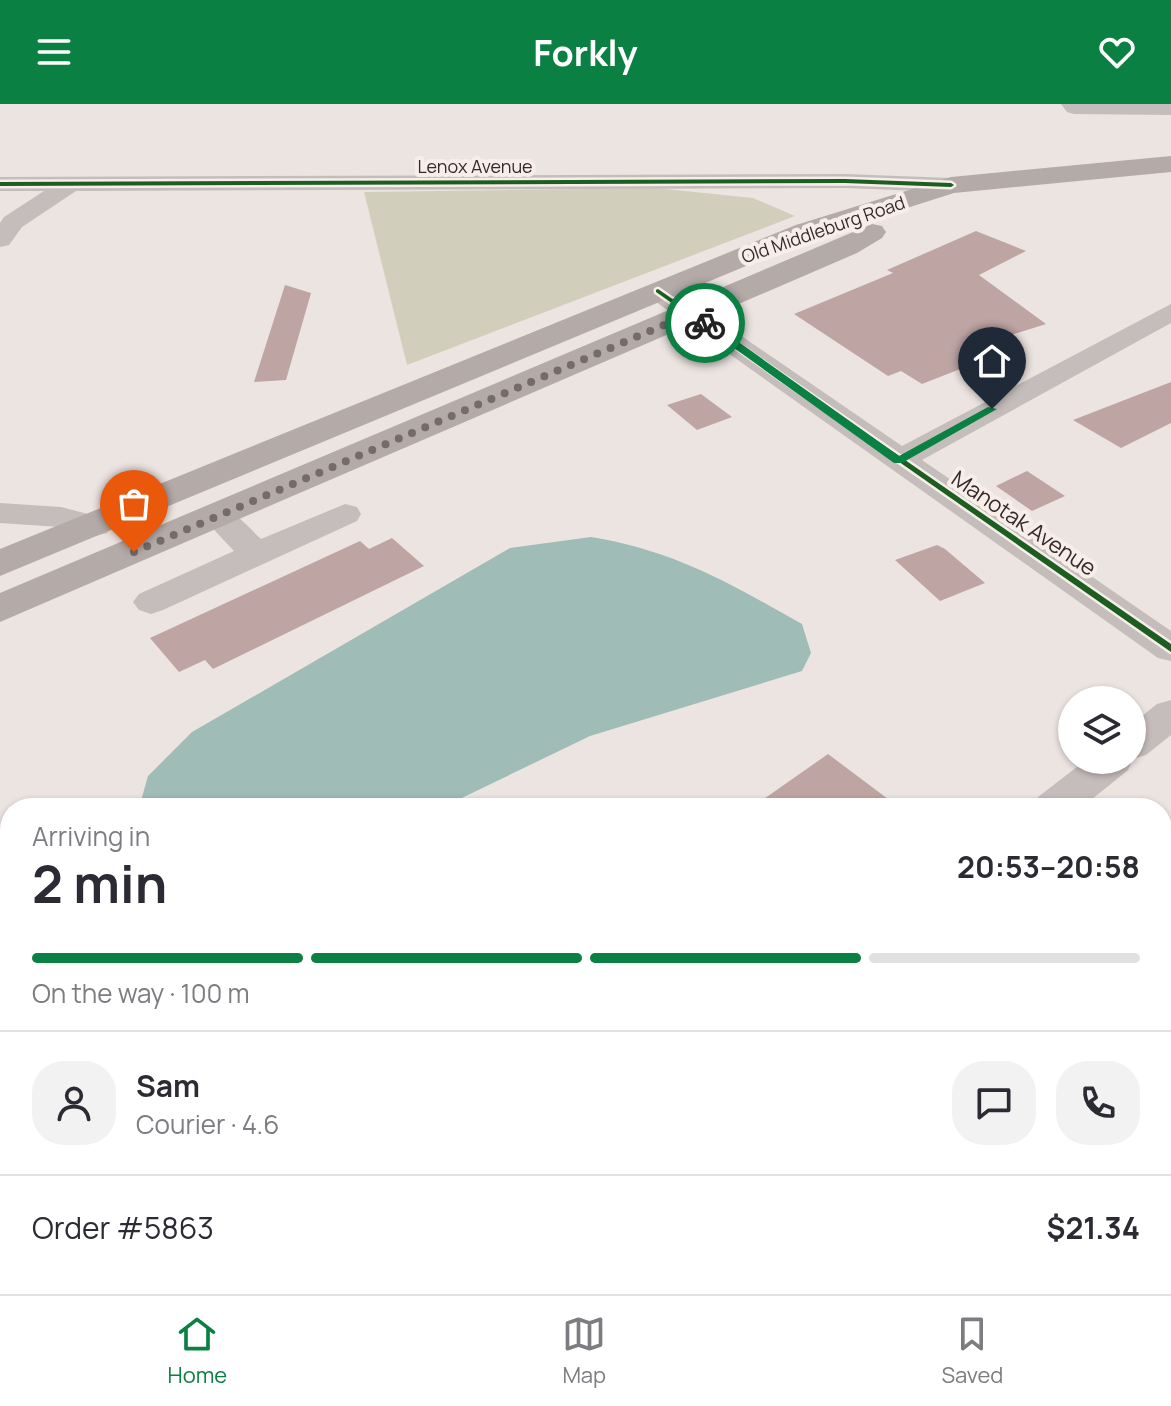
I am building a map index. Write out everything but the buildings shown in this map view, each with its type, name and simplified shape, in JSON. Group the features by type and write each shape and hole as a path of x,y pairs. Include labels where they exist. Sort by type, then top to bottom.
{"main road":[{"name":"Lenox Avenue","path":"951,185 1171,164"},
{"name":"Old Middleburg Road","path":"0,564 806,231 951,185"},
{"name":"Old Middleburg Road","path":"0,609 847,247 951,185"},
{"path":"95,526 161,540"}],"street":[{"path":"1071,104 1074,108 1171,109"},
{"name":"Lenox Avenue","path":"0,184 845,181 951,185"},
{"path":"0,240 13,222 70,184"},
{"name":"Manotak Avenue","path":"658,291 1171,649"},
{"path":"898,461 1171,312"},
{"path":"0,513 61,517 95,526"},
{"path":"151,602 345,514"},
{"path":"217,516 257,554"},
{"path":"1146,734 1171,714"},
{"path":"1066,798 1096,774"}],"shaded area":[{"path":"656,188 753,198 795,216 407,365 364,192"}],"water":[{"path":"591,537 676,560 726,582 802,624 811,653 802,671 590,736 462,798 142,798 148,776 192,732 510,548"}],"cycle path":[{"path":"0,184 845,181 951,185"},
{"path":"658,291 1171,649"}],"way so far":[{"path":"134,552 692,313 705,323"}],"route":[{"path":"705,323 898,461 992,409"}]}
